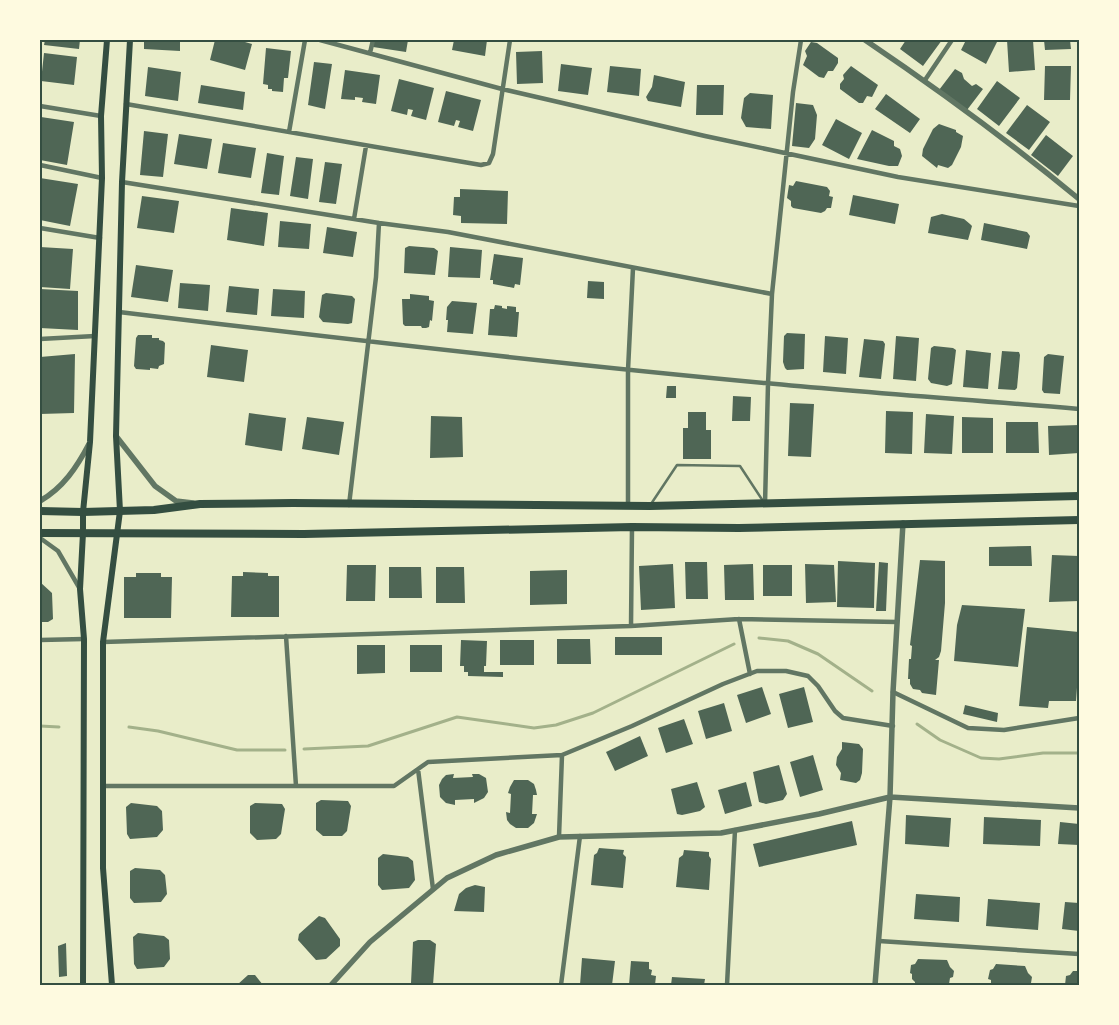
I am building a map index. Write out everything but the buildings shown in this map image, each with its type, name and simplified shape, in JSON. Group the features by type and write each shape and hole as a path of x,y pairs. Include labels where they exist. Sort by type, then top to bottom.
{"highway":[{"path":"40,511 154,510 200,504 650,506 1079,496"},
{"path":"40,533 304,534 632,527 739,528 1079,520"}],"main road":[{"path":"83,985 84,639 80,589 83,512 90,442 100,238 102,178 101,116 107,40"},
{"path":"112,985 103,868 103,642 120,511 116,436 122,182 130,40"}],"street":[{"path":"289,132 304,40"},
{"path":"320,40 502,89 705,136 898,177 1079,206"},
{"path":"370,53 372,40"},
{"path":"126,104 480,165 489,163 493,154 510,40"},
{"path":"765,504 772,294 801,40"},
{"path":"865,40 925,80 1026,156 1079,199"},
{"path":"925,80 952,40"},
{"path":"40,106 101,116"},
{"path":"354,219 366,146"},
{"path":"40,165 102,178"},
{"path":"122,182 379,223 448,232 772,294"},
{"path":"349,505 376,277 379,223"},
{"path":"40,228 100,238"},
{"path":"628,506 628,370 633,268"},
{"path":"119,312 368,342 628,370 768,384 1079,409"},
{"path":"40,340 95,336"},
{"path":"116,436 155,486 176,501 200,504"},
{"path":"40,501 52,494 78,466 90,442"},
{"path":"876,985 890,798 893,692 903,524"},
{"path":"631,626 632,527"},
{"path":"40,538 58,551 80,589"},
{"path":"103,642 631,626 739,619 897,622"},
{"path":"739,619 750,674"},
{"path":"286,636 296,786"},
{"path":"40,640 84,639"},
{"path":"103,786 136,784 198,787 394,786 428,762 562,755 757,671 786,671 808,676 818,686 835,712 843,718 893,726"},
{"path":"893,692 968,728 1004,730 1079,718"},
{"path":"559,837 562,755"},
{"path":"418,769 433,889"},
{"path":"331,985 370,942 447,878 496,855 559,837 721,833 890,798 1079,808"},
{"path":"727,985 735,830"},
{"path":"561,985 580,836"},
{"path":"880,941 1079,954"}],"lane":[{"path":"650,506 678,465 740,466 765,504"}],"waterway":[{"path":"759,638 788,641 818,654 872,691"},
{"path":"304,749 368,746 457,717 534,728 556,725 593,713 734,644"},
{"path":"917,724 940,740 981,758 999,759 1043,753 1079,753"},
{"path":"40,726 59,727"},
{"path":"129,727 158,731 237,750 285,750"}]}
